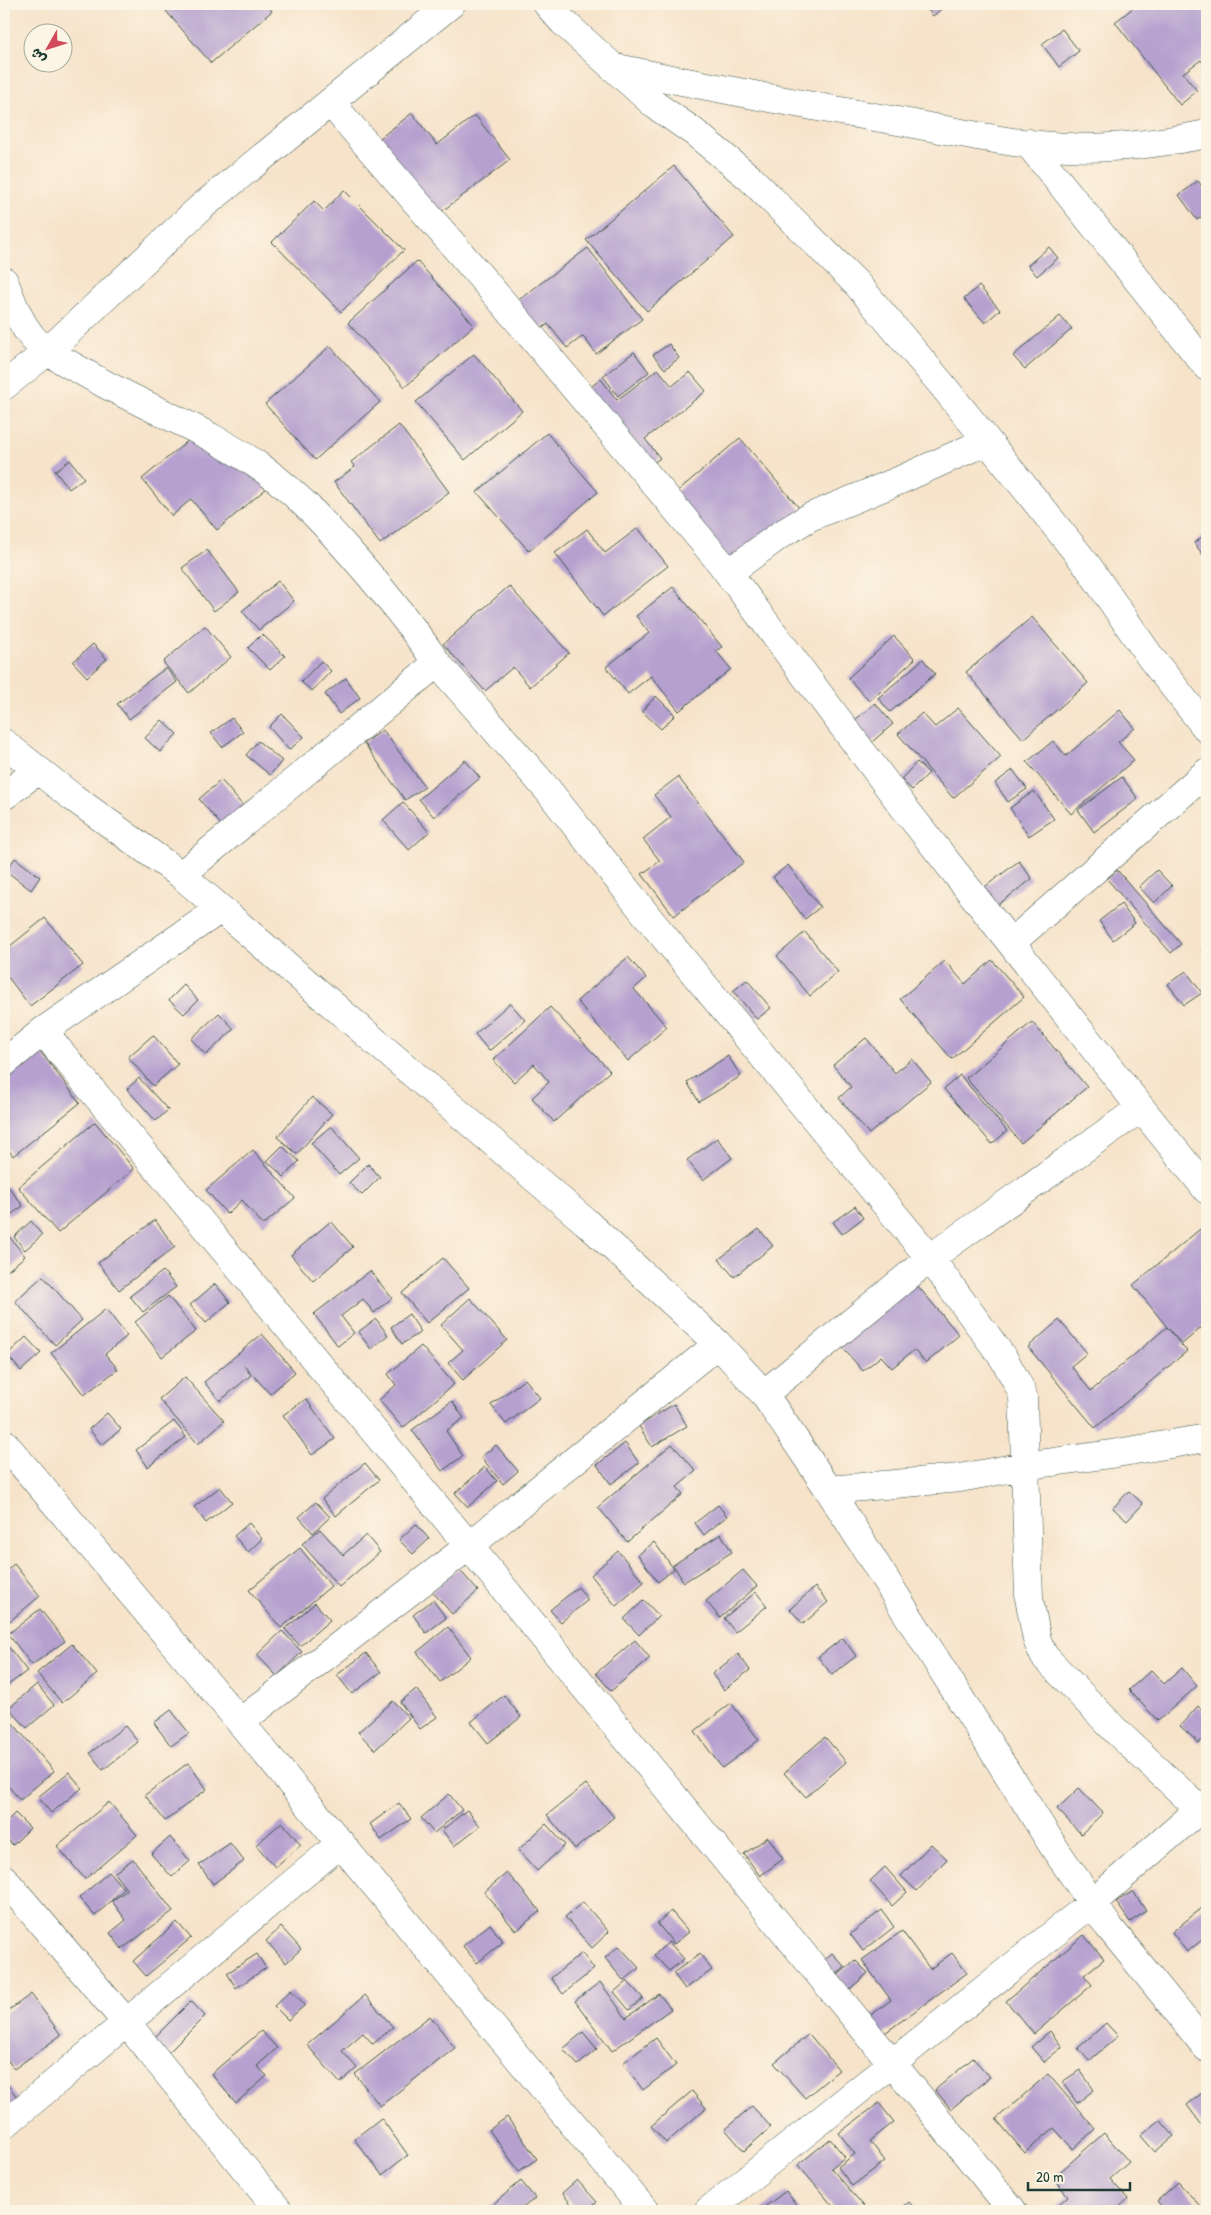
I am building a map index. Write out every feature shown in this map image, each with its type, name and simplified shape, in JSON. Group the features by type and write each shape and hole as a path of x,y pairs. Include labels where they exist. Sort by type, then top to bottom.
{"street":[{"path":"4,386 48,351 200,208 451,4"},
{"path":"547,4 654,105 694,132 764,191 857,284 987,440 1087,565 1151,658 1207,729"},
{"path":"612,67 791,103 1028,143 1068,147 1113,147 1184,139 1207,134"},
{"path":"330,102 511,312 728,573 905,809 1207,1190"},
{"path":"1028,143 1207,367"},
{"path":"4,281 22,324 34,339 48,351 96,379 190,424 234,449 267,472 302,502 405,616 437,663 547,789 651,921 930,1258 1004,1359 1018,1384 1024,1410 1029,1598 1038,1640 1044,1656 1117,1732 1204,1812 708,2211"},
{"path":"728,573 780,535 810,518 898,481 987,440"},
{"path":"180,875 437,663"},
{"path":"4,743 180,875 586,1222 718,1344 764,1394 830,1490 1050,1841 1092,1903 1119,1941 1207,2048"},
{"path":"4,796 38,770"},
{"path":"1012,942 1207,772"},
{"path":"4,1063 43,1031 219,910"},
{"path":"43,1031 469,1546 1013,2211"},
{"path":"764,1394 930,1258 1141,1108"},
{"path":"240,1722 469,1546 718,1344"},
{"path":"830,1490 960,1478 1024,1466 1207,1438"},
{"path":"4,1443 341,1843 645,2211"},
{"path":"4,2125 341,1843"},
{"path":"4,1879 126,2022 279,2211"}],"building":[{"path":"160,4 266,4 272,11 211,63"},
{"path":"923,4 947,4 933,16"},
{"path":"1138,4 1207,4 1207,68 1201,60 1183,73 1197,91 1180,105 1115,22"},
{"path":"1062,29 1079,51 1059,67 1042,44"},
{"path":"412,113 437,145 475,115 510,160 433,218 375,142"},
{"path":"674,166 734,237 647,311 586,240"},
{"path":"1198,181 1207,193 1207,213 1197,220 1179,195"},
{"path":"344,190 404,250 341,312 272,242 314,201 324,211"},
{"path":"1049,247 1058,258 1037,276 1028,265"},
{"path":"588,248 642,319 596,354 583,336 567,348 548,324 527,339 505,310"},
{"path":"417,261 474,325 405,387 348,323"},
{"path":"979,286 1000,310 985,323 964,299"},
{"path":"1060,316 1072,329 1025,369 1013,356"},
{"path":"669,344 679,358 665,369 653,355"},
{"path":"330,346 380,402 315,460 265,404"},
{"path":"634,352 649,372 618,396 603,376"},
{"path":"474,354 522,411 465,460 416,402"},
{"path":"658,369 672,386 690,372 706,391 645,439 660,458 644,470 578,397 601,379 617,400"},
{"path":"399,425 449,492 380,544 334,482 355,467 351,462"},
{"path":"202,429 233,466 250,452 274,482 217,530 191,499 172,516 142,479"},
{"path":"547,433 598,492 529,551 477,492"},
{"path":"740,438 806,516 733,578 667,500"},
{"path":"70,460 84,478 69,489 55,471"},
{"path":"638,528 668,566 603,616 555,553 587,529 605,553"},
{"path":"1207,533 1207,560 1194,543"},
{"path":"207,550 239,592 214,611 182,568"},
{"path":"278,581 294,601 259,630 242,611"},
{"path":"509,586 569,653 530,687 513,667 485,691 443,644"},
{"path":"673,587 722,647 716,651 731,669 679,711 651,676 628,694 606,667 649,633 636,616"},
{"path":"1032,617 1088,683 1023,739 966,672"},
{"path":"205,626 231,657 189,693 163,662"},
{"path":"262,634 285,656 270,670 248,648"},
{"path":"894,636 915,659 869,701 848,678"},
{"path":"93,644 107,659 87,677 73,662"},
{"path":"923,659 935,674 890,712 878,698"},
{"path":"321,661 331,671 312,691 301,682"},
{"path":"166,668 177,682 129,719 117,704"},
{"path":"346,678 360,698 339,714 325,694"},
{"path":"656,696 675,715 661,729 642,711"},
{"path":"875,703 893,724 866,747 848,726"},
{"path":"958,708 1001,757 953,798 898,734 922,713 935,727"},
{"path":"1120,710 1135,728 1118,742 1134,760 1071,814 1027,762 1053,741 1066,756"},
{"path":"282,714 304,737 289,750 269,727"},
{"path":"232,718 243,732 222,747 211,733"},
{"path":"162,720 177,734 160,752 145,738"},
{"path":"383,730 425,787 405,800 364,743"},
{"path":"258,741 282,761 270,775 246,755"},
{"path":"465,760 480,778 434,817 419,799"},
{"path":"917,762 929,773 912,790 901,779"},
{"path":"1013,770 1027,789 1008,802 995,783"},
{"path":"678,777 744,862 674,916 642,874 660,861 643,839 671,817 654,795"},
{"path":"1122,777 1138,799 1094,832 1078,810"},
{"path":"221,780 244,807 222,826 199,799"},
{"path":"1034,791 1054,819 1029,836 1010,808"},
{"path":"403,802 429,832 409,850 383,820"},
{"path":"15,858 40,877 31,890 6,871"},
{"path":"1019,861 1032,879 995,907 982,889"},
{"path":"788,865 820,907 805,919 773,877"},
{"path":"1117,870 1181,944 1171,953 1107,879"},
{"path":"1157,870 1172,886 1154,903 1139,887"},
{"path":"1121,904 1135,923 1113,940 1099,921"},
{"path":"45,918 83,965 30,1006 4,972 4,951"},
{"path":"805,932 838,972 810,996 777,956"},
{"path":"1207,946 1207,957 1202,950"},
{"path":"628,957 646,978 634,989 667,1027 628,1061 577,1001"},
{"path":"992,960 1024,997 952,1059 900,999 945,961 965,984"},
{"path":"1186,971 1202,993 1184,1005 1168,984"},
{"path":"747,980 771,1008 757,1019 733,991"},
{"path":"184,985 198,1000 184,1014 169,1000"},
{"path":"510,1003 525,1020 489,1051 475,1034"},
{"path":"550,1007 610,1071 554,1122 532,1098 549,1082 534,1064 514,1082 493,1060"},
{"path":"219,1013 234,1029 206,1055 191,1039"},
{"path":"1032,1022 1087,1087 1021,1143 966,1078"},
{"path":"153,1035 178,1064 153,1086 128,1057"},
{"path":"866,1038 895,1073 912,1059 931,1082 869,1134 839,1098 851,1087 833,1065"},
{"path":"40,1051 80,1103 13,1156 4,1144 4,1080"},
{"path":"728,1056 741,1076 699,1102 687,1082"},
{"path":"960,1075 1007,1131 992,1144 944,1089"},
{"path":"139,1078 168,1110 156,1121 127,1089"},
{"path":"312,1097 332,1114 297,1154 277,1137"},
{"path":"95,1122 134,1169 58,1233 18,1187"},
{"path":"331,1126 359,1158 339,1175 311,1143"},
{"path":"717,1138 732,1158 703,1180 687,1160"},
{"path":"282,1146 299,1161 284,1177 267,1161"},
{"path":"253,1150 295,1198 263,1225 242,1200 227,1214 206,1190"},
{"path":"368,1164 380,1177 362,1195 349,1183"},
{"path":"8,1186 23,1206 9,1216 4,1209 4,1189"},
{"path":"855,1206 863,1218 842,1234 833,1222"},
{"path":"155,1220 175,1247 119,1290 98,1263"},
{"path":"31,1221 42,1235 25,1250 14,1237"},
{"path":"331,1221 353,1247 313,1281 291,1255"},
{"path":"1205,1225 1207,1228 1207,1323 1181,1345 1187,1351 1095,1428 1028,1347 1059,1320 1087,1353 1071,1366 1091,1391 1167,1327 1180,1343 1133,1285"},
{"path":"759,1229 773,1246 734,1277 719,1259"},
{"path":"4,1230 25,1256 4,1274"},
{"path":"443,1258 469,1288 427,1323 402,1293"},
{"path":"901,1266 959,1335 926,1363 914,1350 892,1368 881,1356 863,1371 826,1329"},
{"path":"163,1271 176,1287 143,1312 130,1296"},
{"path":"370,1271 392,1298 374,1313 363,1299 341,1316 354,1333 338,1346 314,1314"},
{"path":"43,1276 82,1320 55,1345 15,1301"},
{"path":"215,1284 230,1302 206,1323 190,1305"},
{"path":"168,1296 196,1331 162,1357 135,1322"},
{"path":"470,1298 507,1340 463,1380 448,1363 463,1350 441,1325"},
{"path":"106,1309 127,1336 105,1354 118,1369 84,1395 51,1353"},
{"path":"409,1314 421,1332 402,1344 391,1327"},
{"path":"376,1319 388,1335 371,1349 358,1332"},
{"path":"262,1334 295,1372 270,1394 244,1365 251,1375 220,1401 204,1382"},
{"path":"26,1337 41,1353 21,1371 7,1355"},
{"path":"421,1346 454,1384 403,1428 379,1400 396,1385 388,1374"},
{"path":"185,1377 224,1421 198,1444 159,1399"},
{"path":"525,1379 540,1398 506,1424 491,1405"},
{"path":"306,1399 335,1439 312,1455 283,1415"},
{"path":"452,1401 464,1418 446,1431 463,1456 442,1471 412,1430"},
{"path":"674,1404 687,1426 652,1447 639,1426"},
{"path":"107,1413 121,1429 102,1445 89,1429"},
{"path":"174,1421 186,1437 148,1467 136,1450"},
{"path":"625,1443 639,1463 611,1484 597,1465"},
{"path":"672,1444 696,1471 677,1487 683,1494 627,1542 598,1507"},
{"path":"496,1445 518,1471 503,1484 481,1457"},
{"path":"365,1463 379,1480 336,1516 322,1499"},
{"path":"485,1467 497,1481 468,1507 455,1493"},
{"path":"220,1487 232,1502 206,1523 194,1507"},
{"path":"1129,1491 1143,1504 1127,1521 1113,1508"},
{"path":"316,1502 330,1517 313,1533 299,1517"},
{"path":"718,1505 727,1516 704,1535 695,1523"},
{"path":"249,1523 262,1539 248,1552 234,1536"},
{"path":"416,1524 429,1539 413,1554 399,1540"},
{"path":"320,1529 343,1555 366,1535 380,1552 339,1587 302,1544"},
{"path":"721,1534 732,1552 684,1582 673,1565"},
{"path":"654,1542 674,1569 658,1582 638,1555"},
{"path":"300,1548 331,1586 281,1628 249,1590"},
{"path":"618,1551 644,1582 616,1606 591,1575"},
{"path":"14,1564 40,1596 4,1626 4,1573"},
{"path":"458,1568 478,1591 452,1614 432,1591"},
{"path":"743,1570 757,1586 720,1618 706,1601"},
{"path":"578,1587 588,1600 561,1622 550,1610"},
{"path":"815,1587 828,1602 803,1624 790,1609"},
{"path":"756,1592 767,1606 735,1632 724,1618"},
{"path":"433,1600 446,1618 426,1633 413,1615"},
{"path":"644,1600 659,1616 639,1635 624,1619"},
{"path":"315,1603 330,1620 300,1646 285,1629"},
{"path":"40,1609 65,1641 32,1665 8,1634"},
{"path":"448,1627 471,1657 440,1682 417,1652"},
{"path":"282,1631 302,1652 277,1676 257,1655"},
{"path":"843,1638 856,1656 832,1675 818,1657"},
{"path":"635,1640 650,1658 611,1691 596,1673"},
{"path":"4,1641 27,1671 4,1688"},
{"path":"72,1644 97,1674 62,1703 37,1673"},
{"path":"366,1653 381,1672 352,1694 337,1675"},
{"path":"738,1654 750,1670 724,1690 712,1674"},
{"path":"1182,1668 1197,1686 1158,1721 1129,1690 1151,1670 1164,1684"},
{"path":"37,1684 54,1705 27,1728 9,1708"},
{"path":"416,1689 437,1717 420,1729 400,1702"},
{"path":"504,1695 521,1717 488,1743 471,1722"},
{"path":"393,1701 409,1718 375,1750 358,1732"},
{"path":"731,1703 759,1740 722,1768 695,1731"},
{"path":"4,1706 13,1717 10,1720 54,1771 20,1800 4,1781"},
{"path":"1198,1706 1207,1715 1207,1734 1199,1743 1180,1726"},
{"path":"171,1710 189,1733 171,1746 154,1723"},
{"path":"125,1726 138,1742 103,1770 90,1753"},
{"path":"825,1737 846,1762 806,1797 784,1773"},
{"path":"188,1763 207,1789 165,1821 145,1795"},
{"path":"69,1772 82,1788 51,1813 38,1797"},
{"path":"586,1784 614,1817 575,1849 547,1815"},
{"path":"1079,1788 1103,1813 1081,1834 1057,1809"},
{"path":"449,1794 462,1810 434,1833 421,1818"},
{"path":"109,1802 137,1835 85,1879 57,1846"},
{"path":"399,1803 411,1819 381,1840 370,1824"},
{"path":"467,1810 480,1826 454,1846 442,1830"},
{"path":"15,1813 30,1828 13,1845 4,1836 4,1824"},
{"path":"282,1822 301,1845 275,1867 256,1845"},
{"path":"546,1824 565,1845 537,1871 518,1850"},
{"path":"170,1837 190,1861 172,1877 151,1854"},
{"path":"768,1837 783,1859 760,1876 744,1854"},
{"path":"230,1843 244,1861 213,1884 199,1865"},
{"path":"931,1844 947,1859 917,1891 901,1876"},
{"path":"133,1859 173,1911 122,1949 110,1933 126,1920 112,1901 127,1890 114,1873"},
{"path":"885,1867 907,1892 892,1906 870,1881"},
{"path":"109,1872 124,1889 95,1916 79,1898"},
{"path":"507,1873 540,1911 516,1931 484,1892"},
{"path":"1133,1891 1146,1911 1130,1922 1116,1902"},
{"path":"583,1902 609,1932 592,1948 565,1917"},
{"path":"1207,1904 1207,1936 1187,1952 1172,1932"},
{"path":"882,1910 894,1927 863,1951 850,1934"},
{"path":"671,1911 689,1932 674,1944 657,1923"},
{"path":"177,1922 191,1938 146,1976 133,1961"},
{"path":"490,1924 503,1942 477,1963 463,1946"},
{"path":"281,1927 301,1949 286,1963 266,1941"},
{"path":"902,1931 930,1969 952,1953 967,1973 874,2041 860,2023 891,2000 862,1960"},
{"path":"1084,1935 1104,1959 1084,1975 1092,1985 1034,2034 1006,2001"},
{"path":"669,1942 684,1959 669,1971 654,1955"},
{"path":"619,1946 639,1968 624,1981 605,1958"},
{"path":"582,1953 594,1969 563,1994 551,1978"},
{"path":"832,1953 845,1967 831,1980 818,1966"},
{"path":"257,1954 266,1968 236,1988 227,1973"},
{"path":"700,1954 712,1970 685,1989 673,1973"},
{"path":"855,1960 868,1973 849,1990 836,1977"},
{"path":"627,1981 643,1998 629,2010 614,1992"},
{"path":"600,1982 626,2018 659,1994 671,2009 612,2051 575,2001"},
{"path":"291,1990 305,2005 288,2020 274,2006"},
{"path":"31,1994 61,2035 14,2069 4,2055 4,2014"},
{"path":"365,1995 393,2027 373,2044 363,2033 342,2051 357,2068 340,2083 307,2045"},
{"path":"191,2001 205,2016 164,2057 150,2042"},
{"path":"430,2016 455,2048 380,2106 355,2074"},
{"path":"1106,2023 1118,2036 1089,2061 1078,2048"},
{"path":"261,2031 277,2048 257,2066 267,2076 236,2103 211,2074"},
{"path":"1050,2031 1062,2047 1044,2062 1031,2047"},
{"path":"583,2032 597,2049 578,2065 563,2049"},
{"path":"809,2034 839,2070 805,2098 774,2063"},
{"path":"656,2038 676,2065 643,2090 623,2063"},
{"path":"973,2058 990,2077 951,2109 935,2090"},
{"path":"1080,2070 1094,2090 1077,2103 1062,2082"},
{"path":"1048,2074 1095,2129 1073,2149 1054,2128 1025,2153 996,2119"},
{"path":"4,2080 20,2101 4,2114"},
{"path":"1207,2089 1207,2132 1187,2105"},
{"path":"692,2091 706,2108 666,2143 651,2126"},
{"path":"879,2103 894,2122 870,2141 885,2161 852,2186 838,2167 855,2154 839,2133"},
{"path":"752,2106 771,2127 744,2151 725,2129"},
{"path":"507,2117 537,2159 519,2171 489,2130"},
{"path":"381,2118 408,2155 382,2175 354,2139"},
{"path":"1160,2120 1174,2136 1155,2152 1141,2136"},
{"path":"1104,2133 1129,2162 1110,2179 1128,2199 1115,2211 1051,2211 1068,2196 1053,2178"},
{"path":"830,2139 845,2157 831,2168 868,2211 837,2211 798,2165"},
{"path":"577,2180 597,2202 587,2211 577,2211 562,2193"},
{"path":"521,2181 535,2198 519,2211 485,2211"},
{"path":"1178,2182 1202,2208 1198,2211 1166,2211 1157,2201"},
{"path":"786,2191 801,2211 759,2211"},
{"path":"909,2202 917,2211 899,2211"}]}
